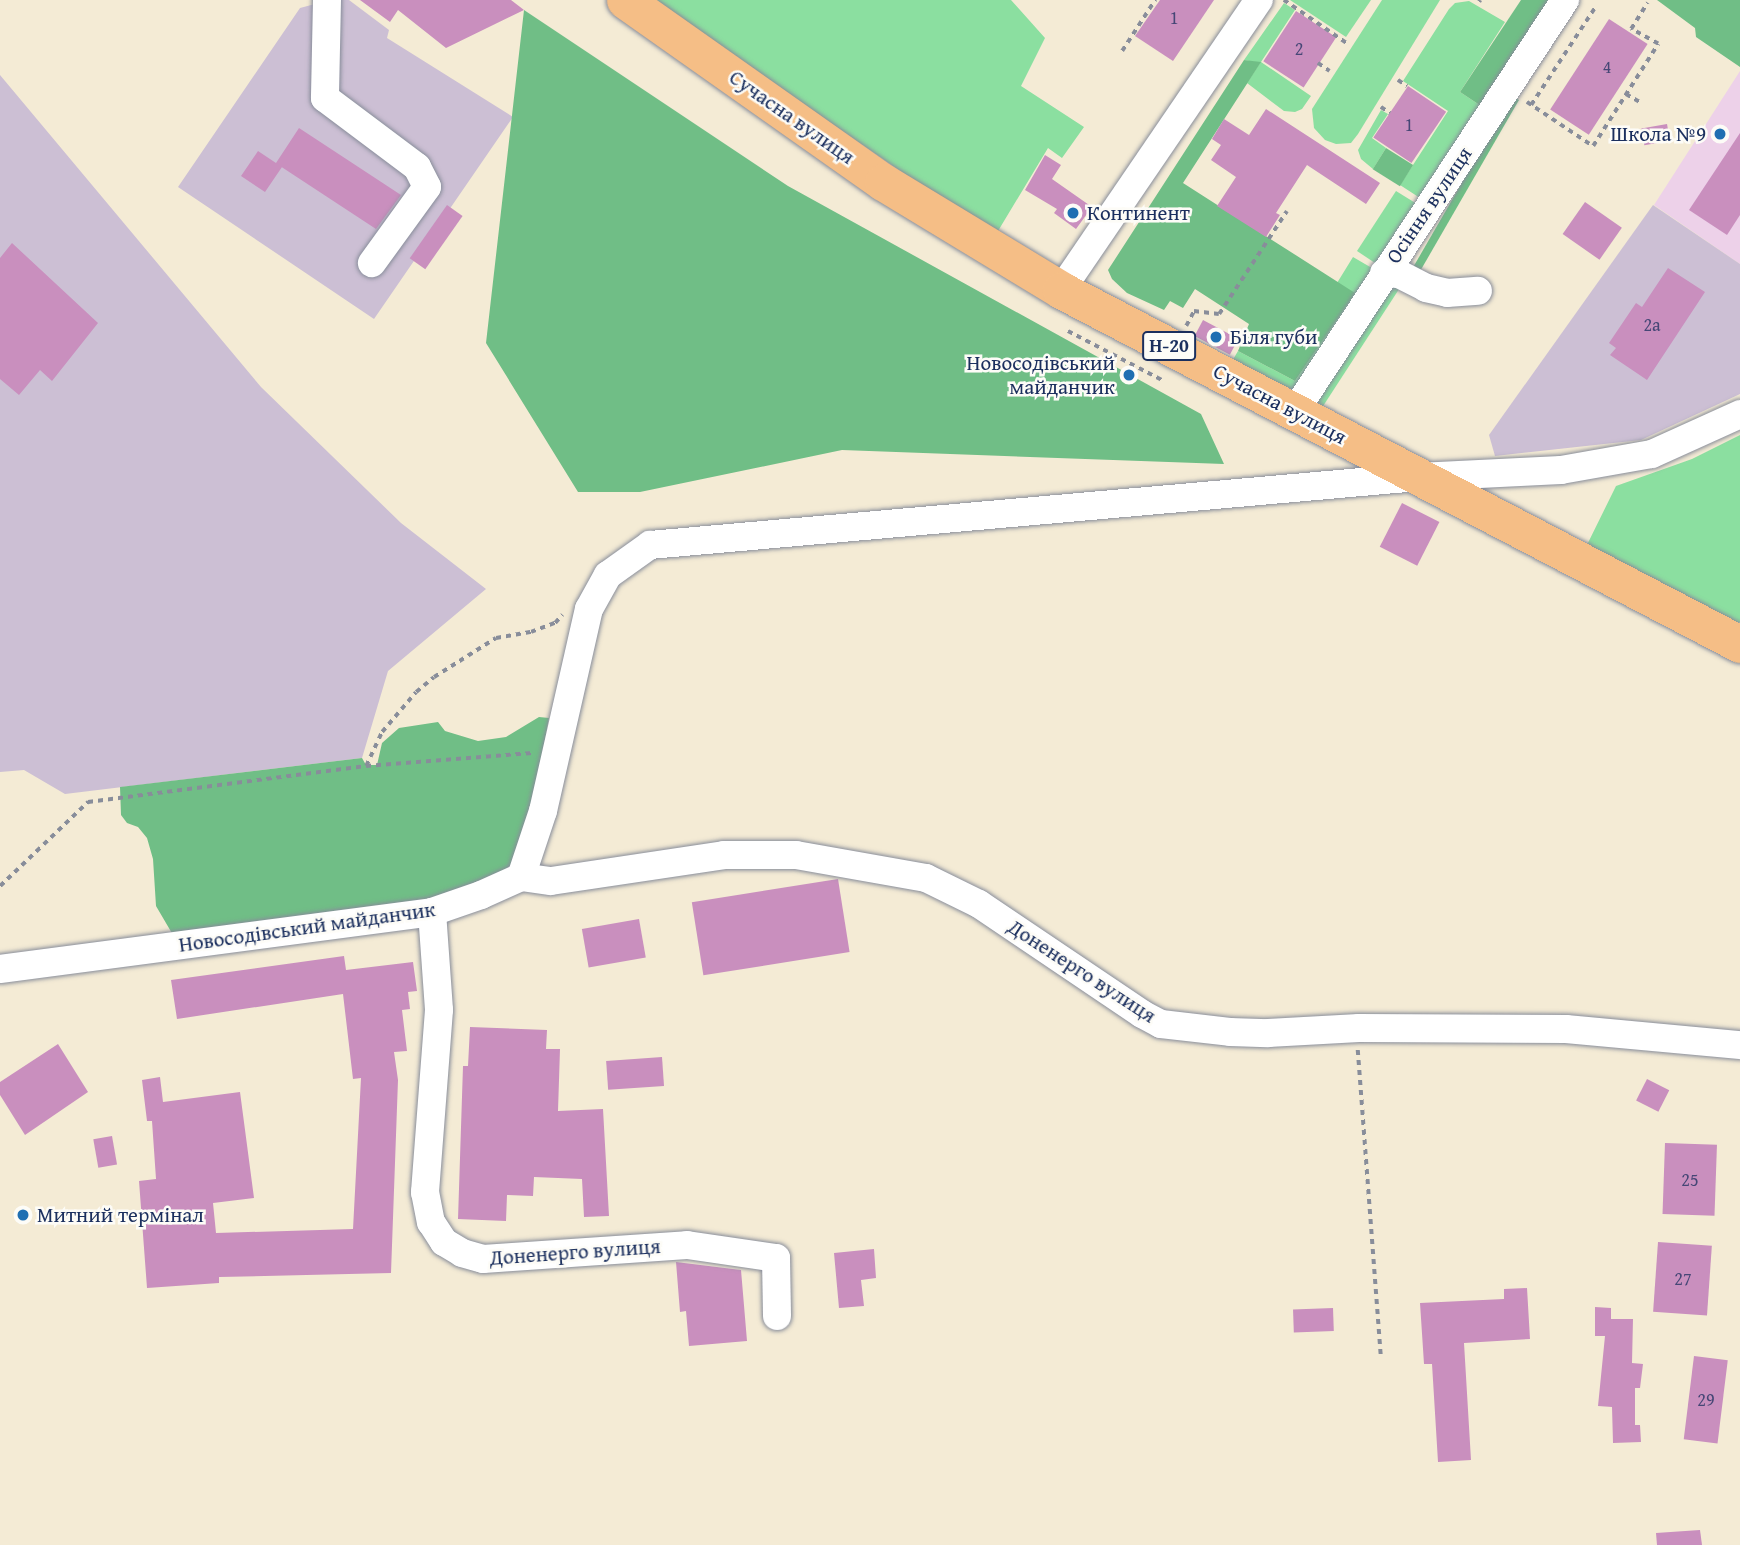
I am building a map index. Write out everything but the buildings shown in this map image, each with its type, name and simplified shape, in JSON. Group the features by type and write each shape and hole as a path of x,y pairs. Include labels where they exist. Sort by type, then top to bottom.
{"main road":[{"name":"Сучасна вулиця","path":"625,0 883,182 1061,290 1419,477 1735,637"}],"street":[{"path":"327,0 326,98 417,167 427,187 372,263"},
{"path":"1061,290 1259,0"},
{"name":"Осіння вулиця","path":"1295,411 1565,0"},
{"path":"1384,273 1399,274 1426,288 1447,293 1478,291"},
{"path":"521,877 543,811 589,609 608,575 650,545 1419,477 1561,470 1652,454 1722,425 1740,414"},
{"name":"Доненерго вулиця","path":"521,877 551,881 724,855 796,855 866,865 926,878 979,904 1142,1014 1161,1024 1243,1032 1359,1028 1566,1029 1740,1045"},
{"name":"Новосодівський майданчик","path":"0,969 432,912 481,895 521,877"},
{"name":"Доненерго вулиця","path":"432,912 439,1010 425,1192 431,1222 444,1242 462,1254 483,1259 687,1245 776,1258 777,1316"}],"path":[{"path":"1122,51 1155,0"},
{"path":"1284,0 1348,44"},
{"path":"1507,89 1593,145 1657,44 1631,29 1647,3"},
{"path":"1531,105 1596,6"},
{"path":"1318,63 1330,71"},
{"path":"1398,80 1407,86"},
{"path":"1626,94 1640,103"},
{"path":"1381,107 1390,113"},
{"path":"1183,331 1195,311 1219,314 1287,211"},
{"path":"1068,331 1162,380"},
{"path":"366,765 382,732 416,692 434,677 496,638 531,632 555,623 567,611"},
{"path":"0,886 88,802 366,765 557,751"},
{"path":"1359,1028 1381,1359"}],"shaded area":[{"path":"330,0 349,0 389,30 387,38 513,117 374,319 178,187 300,8"},
{"name":"Школа №9","path":"1740,71 1740,264 1654,205"},
{"path":"0,75 261,387 401,523 486,589 388,671 362,758 65,794 24,770 0,772"},
{"path":"1653,205 1740,264 1740,394 1641,440 1495,456 1489,435"}],"green space":[{"path":"652,0 1011,0 1045,38 1021,86 1084,127 1062,158 1048,148 995,236"},
{"path":"1290,0 1371,0 1346,37"},
{"path":"1382,0 1440,0 1358,134 1351,143 1336,144 1325,140 1314,128 1312,109"},
{"path":"1521,0 1556,0 1484,108 1460,92"},
{"path":"1657,0 1740,0 1740,67 1696,37 1695,28"},
{"path":"1469,1 1505,22 1460,92 1484,108 1420,198 1400,185 1448,111 1403,81 1449,9 1455,3"},
{"path":"1284,3 1295,10 1261,62 1311,96 1302,109 1295,112 1284,111 1247,83 1260,63 1244,60"},
{"path":"524,10 788,186 1201,414 1224,464 842,450 640,492 578,492 486,343"},
{"path":"1244,60 1261,62 1183,183 1355,293 1295,381 1238,351 1249,324 1195,289 1183,308 1170,301 1164,310 1127,293 1112,279 1108,270"},
{"path":"1512,96 1519,100 1419,272 1412,268"},
{"path":"1381,110 1388,114 1372,138 1386,148 1373,169 1361,159 1358,150"},
{"path":"1386,148 1413,165 1400,186 1373,169"},
{"path":"1396,191 1417,204 1381,267 1357,251"},
{"path":"1353,257 1377,271 1298,392 1231,363 1238,351 1295,381 1354,293 1337,283"},
{"path":"1395,278 1403,283 1323,406 1315,401"},
{"path":"1740,435 1740,622 1735,624 1583,553 1616,486 1692,459"},
{"path":"539,717 549,718 536,789 512,864 496,877 430,903 173,935 156,906 153,859 147,838 138,827 127,823 121,815 120,787 362,758 366,765 377,765 382,743 399,728 438,722 445,731 478,741 506,737"}],"place":[{"name":"Школа №9","path":"1720,134"},
{"name":"Континент","path":"1073,213"},
{"name":"Біля губи","path":"1216,337"},
{"name":"Новосодівський майданчик","path":"1129,375"},
{"name":"Митний термінал","path":"23,1215"}]}
